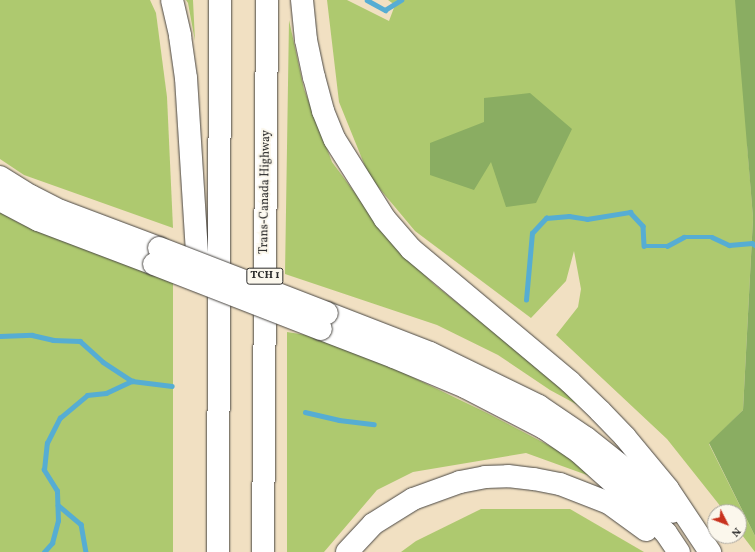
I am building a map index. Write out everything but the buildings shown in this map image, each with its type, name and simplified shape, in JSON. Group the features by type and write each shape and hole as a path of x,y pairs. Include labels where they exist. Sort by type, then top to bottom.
{"highway":[{"path":"172,0 180,36 186,78 196,255 219,358"},
{"path":"218,552 220,0"},
{"name":"Trans-Canada Highway","path":"263,552 268,0"},
{"path":"302,0 306,40 314,77 326,118 335,140 350,167 385,220 411,249 540,357 600,411 668,489 705,545"},
{"path":"0,177 30,196 156,256"},
{"path":"0,200 38,220 156,256 324,321 430,353 539,406 586,438 629,472 705,545"},
{"path":"324,321 394,357 465,387 544,428 579,452 632,499 666,533 679,552"},
{"path":"347,552 374,524 413,499 460,482 485,477 508,476 560,484 610,503 633,519 673,552"}],"green space":[{"path":"0,0 150,0 156,13 167,97 173,228 24,175 0,159"},
{"path":"186,0 193,0 195,41 188,3"},
{"path":"327,0 347,0 389,21 395,5 388,0 755,0 747,143 753,218 743,410 709,444 739,504 719,504 667,439 556,335 578,307 581,289 574,251 566,281 531,318 415,231 369,176 339,102"},
{"path":"735,0 755,0 755,536 747,520 747,504 739,504 709,443 743,410 753,218"},
{"path":"289,20 304,89 332,162 392,243 435,285 495,333 585,409 550,390 498,355 437,325 285,274"},
{"path":"530,93 572,129 536,203 506,207 491,162 474,190 430,175 430,143 484,122 484,98"},
{"path":"0,212 19,223 161,274 173,283 173,552 0,552"},
{"path":"287,332 319,337 379,361 487,413 573,458 598,479 526,453 413,472 377,490 324,552 287,552"},
{"path":"481,509 570,509 644,552 401,552 416,541"},
{"path":"747,520 755,536 755,552 747,542"}],"waterway":[{"path":"367,0 385,10 401,0"},
{"path":"526,300 532,233 546,218 569,216 587,219 630,212 643,226 644,246 667,246 684,237 712,237 729,245 752,243 755,245"},
{"path":"0,336 32,335 53,340 80,341 103,362 132,381 172,386"},
{"path":"44,552 52,543 58,521 57,491 44,470 47,443 60,418 87,395 106,393 132,381"},
{"path":"305,412 339,420 374,424"},
{"path":"58,505 81,524 86,552"}]}
